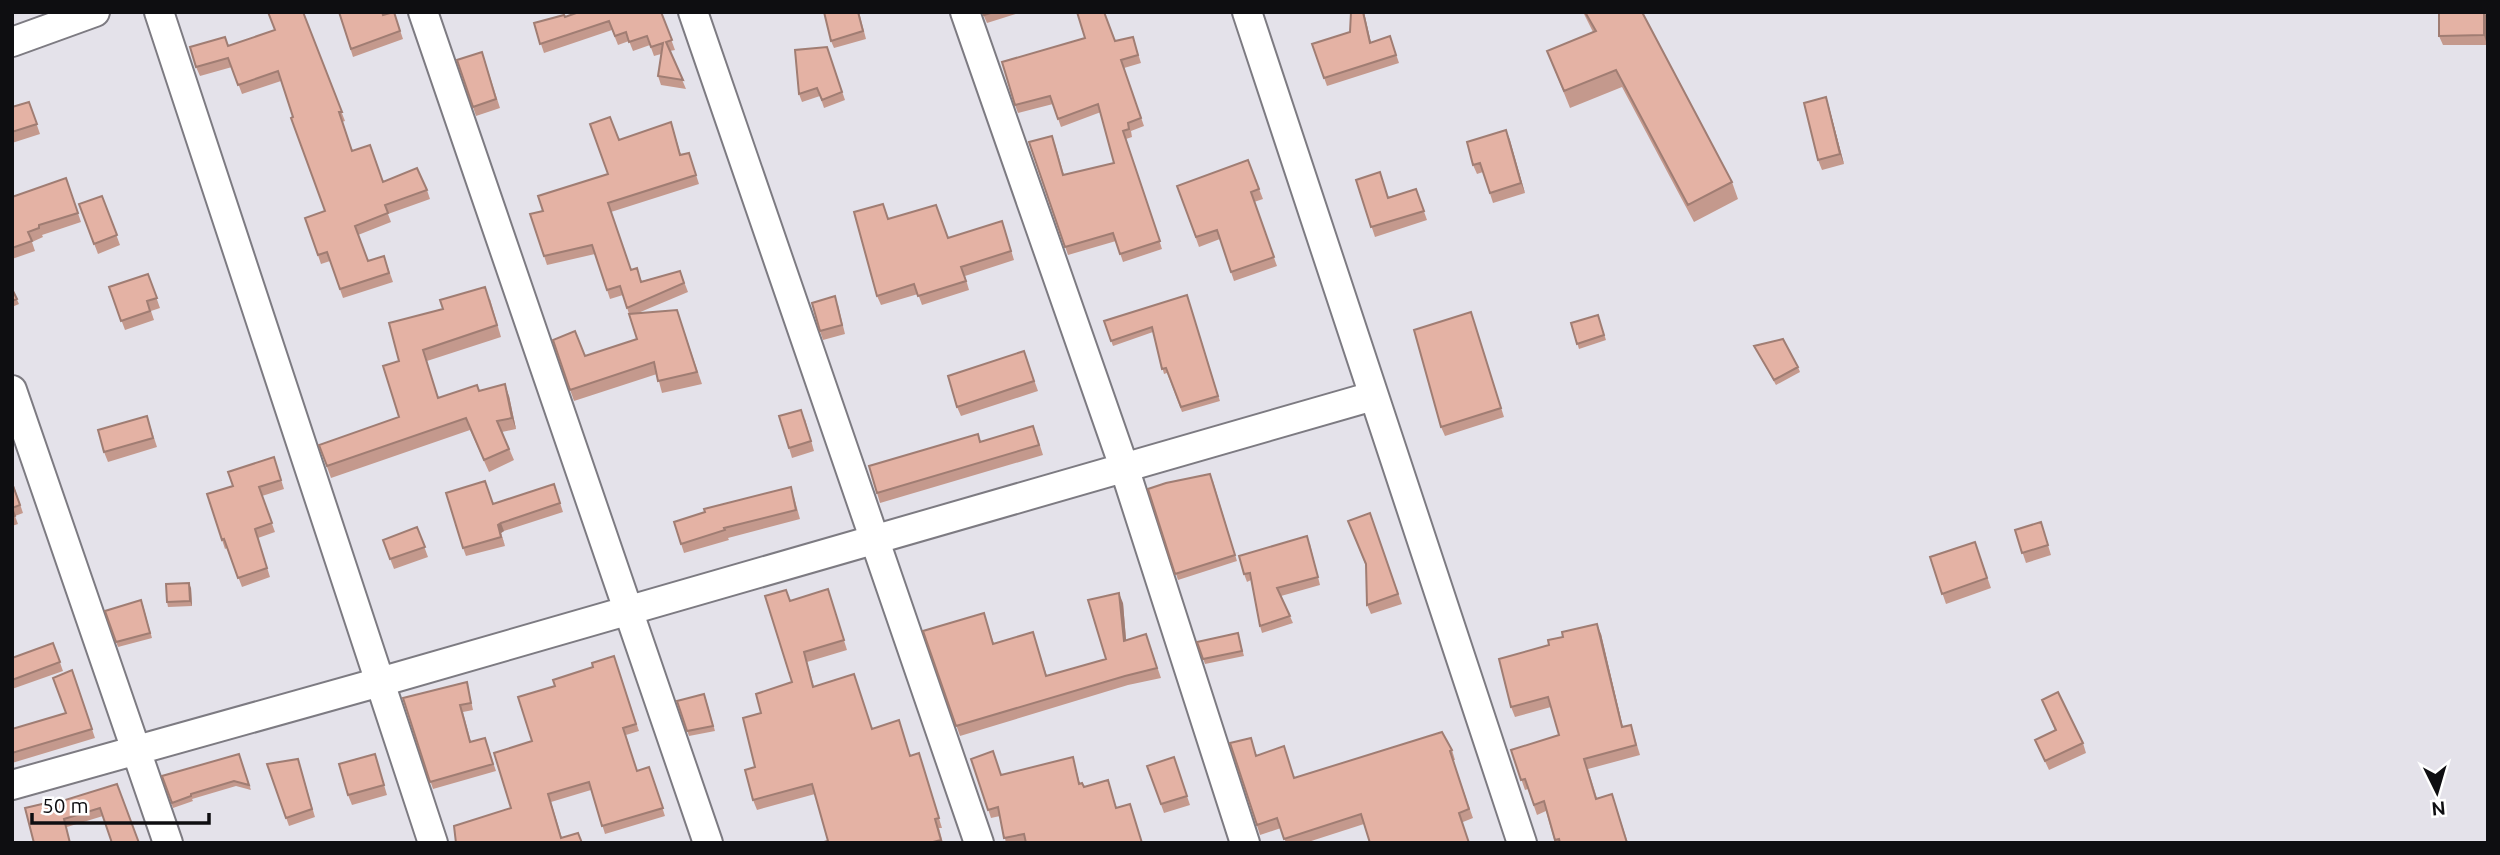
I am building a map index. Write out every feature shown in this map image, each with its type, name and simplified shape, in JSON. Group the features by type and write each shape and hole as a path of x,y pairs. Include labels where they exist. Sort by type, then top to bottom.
{"street":[{"path":"12,42 95,12"},
{"path":"159,12 433,843"},
{"path":"423,12 708,843"},
{"path":"693,12 979,843"},
{"path":"965,12 1124,467 1245,843"},
{"path":"1247,12 1522,843"},
{"path":"12,390 168,843"},
{"path":"12,785 1373,396"}],"building":[{"path":"268,12 303,12 342,112 339,112 352,151 370,145 383,182 417,168 427,190 385,205 388,213 355,226 368,261 384,256 389,273 340,289 327,252 318,255 305,218 325,211 291,118 293,117 278,71 238,85 228,58 196,67 190,47 225,37 228,46 275,30"},
{"path":"339,12 382,12 383,15 394,12 400,31 351,49"},
{"path":"579,12 661,12 672,40 666,42 683,80 658,76 663,43 651,47 647,36 629,42 626,32 615,36 609,21 540,44 534,23"},
{"path":"824,12 858,12 863,31 831,41"},
{"path":"1077,12 1104,12 1115,41 1133,37 1138,55 1121,60 1141,118 1128,123 1129,129 1123,131 1160,241 1120,254 1113,233 1065,247 1029,142 1052,136 1063,175 1114,163 1098,104 1058,119 1050,96 1015,105 1002,62 1085,38"},
{"path":"1351,12 1363,12 1370,43 1390,36 1396,55 1324,78 1312,44 1350,32"},
{"path":"1585,12 1642,12 1732,182 1688,205 1616,70 1564,91 1547,51 1596,31"},
{"path":"2439,12 2484,12 2484,35 2439,36"},
{"path":"827,47 842,92 822,100 817,88 799,94 795,50"},
{"path":"482,52 496,99 473,107 457,60"},
{"path":"1826,97 1840,154 1818,160 1804,103"},
{"path":"29,102 37,124 12,132 12,107"},
{"path":"610,117 619,140 671,122 680,155 689,153 696,175 608,203 631,270 637,268 641,282 680,271 684,283 627,308 620,286 607,290 592,245 544,256 530,214 543,211 538,196 608,174 590,124"},
{"path":"1506,130 1521,183 1490,193 1480,163 1473,165 1467,142"},
{"path":"1248,160 1259,189 1251,192 1274,257 1231,272 1217,230 1196,237 1177,186"},
{"path":"1380,172 1388,198 1416,189 1424,211 1371,227 1356,180"},
{"path":"66,178 78,213 39,225 39,228 28,232 32,241 12,248 12,197"},
{"path":"102,196 117,235 94,244 79,204"},
{"path":"883,204 888,219 936,205 948,238 1002,221 1011,251 961,267 966,281 918,296 914,284 877,296 854,212"},
{"path":"148,274 157,298 147,301 150,311 121,321 109,287"},
{"path":"485,287 497,325 423,350 438,398 477,385 479,391 505,384 512,418 497,421 509,449 484,460 466,418 327,466 319,445 399,417 383,366 399,361 389,323 443,309 440,300"},
{"path":"1187,295 1218,396 1181,407 1166,368 1162,369 1152,327 1111,341 1104,321"},
{"path":"835,296 842,325 820,331 812,303"},
{"path":"677,310 697,372 658,381 654,362 570,390 553,340 575,331 585,356 637,339 629,314"},
{"path":"1471,312 1501,408 1441,427 1414,330"},
{"path":"1598,315 1604,335 1577,344 1571,323"},
{"path":"1783,339 1798,367 1774,380 1754,346"},
{"path":"1024,351 1034,381 957,407 948,376"},
{"path":"801,410 811,441 789,448 779,416"},
{"path":"147,416 153,438 104,452 98,430"},
{"path":"1033,426 1039,445 877,493 869,466 978,434 980,442"},
{"path":"274,457 281,480 259,487 272,523 255,529 267,568 238,578 207,494 233,486 228,472"},
{"path":"1210,474 1235,555 1175,574 1148,489"},
{"path":"485,481 493,504 554,484 560,503 501,523 498,525 501,537 463,548 446,493"},
{"path":"12,483 20,505 12,508"},
{"path":"791,487 796,510 724,528 725,530 681,544 674,522 705,512 704,509"},
{"path":"1370,513 1398,594 1367,605 1366,564 1348,521"},
{"path":"2041,522 2048,545 2022,553 2015,530"},
{"path":"417,527 425,547 390,559 383,540"},
{"path":"1307,536 1318,577 1277,588 1290,616 1260,626 1250,573 1244,574 1239,556"},
{"path":"1975,542 1987,578 1942,594 1930,557"},
{"path":"189,583 190,601 167,602 166,584"},
{"path":"828,589 844,640 804,652 813,687 854,674 872,729 899,720 910,756 919,753 939,818 935,819 941,840 929,843 820,843 828,841 812,784 753,800 745,770 755,767 743,718 761,713 756,694 792,682 765,596 786,590 790,601"},
{"path":"1119,593 1124,641 1146,634 1157,668 956,726 923,631 984,613 993,644 1033,632 1046,676 1106,659 1088,600"},
{"path":"141,600 150,633 116,642 105,611"},
{"path":"1597,624 1622,727 1631,725 1636,745 1584,759 1596,799 1612,794 1627,843 1560,843 1559,839 1555,840 1544,801 1534,805 1525,779 1521,780 1511,750 1559,735 1548,697 1511,707 1499,659 1549,645 1548,640 1563,637 1562,632"},
{"path":"1238,633 1242,651 1203,659 1197,642"},
{"path":"53,643 60,662 12,680 12,658"},
{"path":"614,656 636,724 623,728 637,771 649,767 663,808 602,826 589,782 548,794 561,838 578,833 582,843 456,843 454,826 511,808 494,753 532,741 518,697 555,686 553,680 593,667 592,663"},
{"path":"72,670 92,729 12,753 12,729 66,713 53,678"},
{"path":"467,682 471,703 460,705 470,742 485,738 493,764 430,782 403,698"},
{"path":"2058,692 2083,743 2045,761 2035,740 2056,730 2042,700"},
{"path":"704,694 713,726 687,731 677,701"},
{"path":"1442,732 1452,750 1450,751 1469,809 1459,813 1469,843 1370,843 1361,814 1284,839 1277,818 1257,825 1230,743 1251,738 1256,756 1284,746 1294,778"},
{"path":"993,751 1001,775 1073,757 1079,784 1082,783 1084,787 1108,780 1116,808 1130,804 1142,843 1026,843 1024,834 1004,838 998,807 988,810 971,759"},
{"path":"239,754 249,785 234,781 191,794 172,803 162,776"},
{"path":"375,754 384,785 348,795 339,764"},
{"path":"1174,757 1187,796 1161,804 1147,766"},
{"path":"298,759 312,809 286,818 267,764"},
{"path":"117,784 139,843 112,843 100,808 64,819 70,843 34,843 25,808 59,802"}]}
